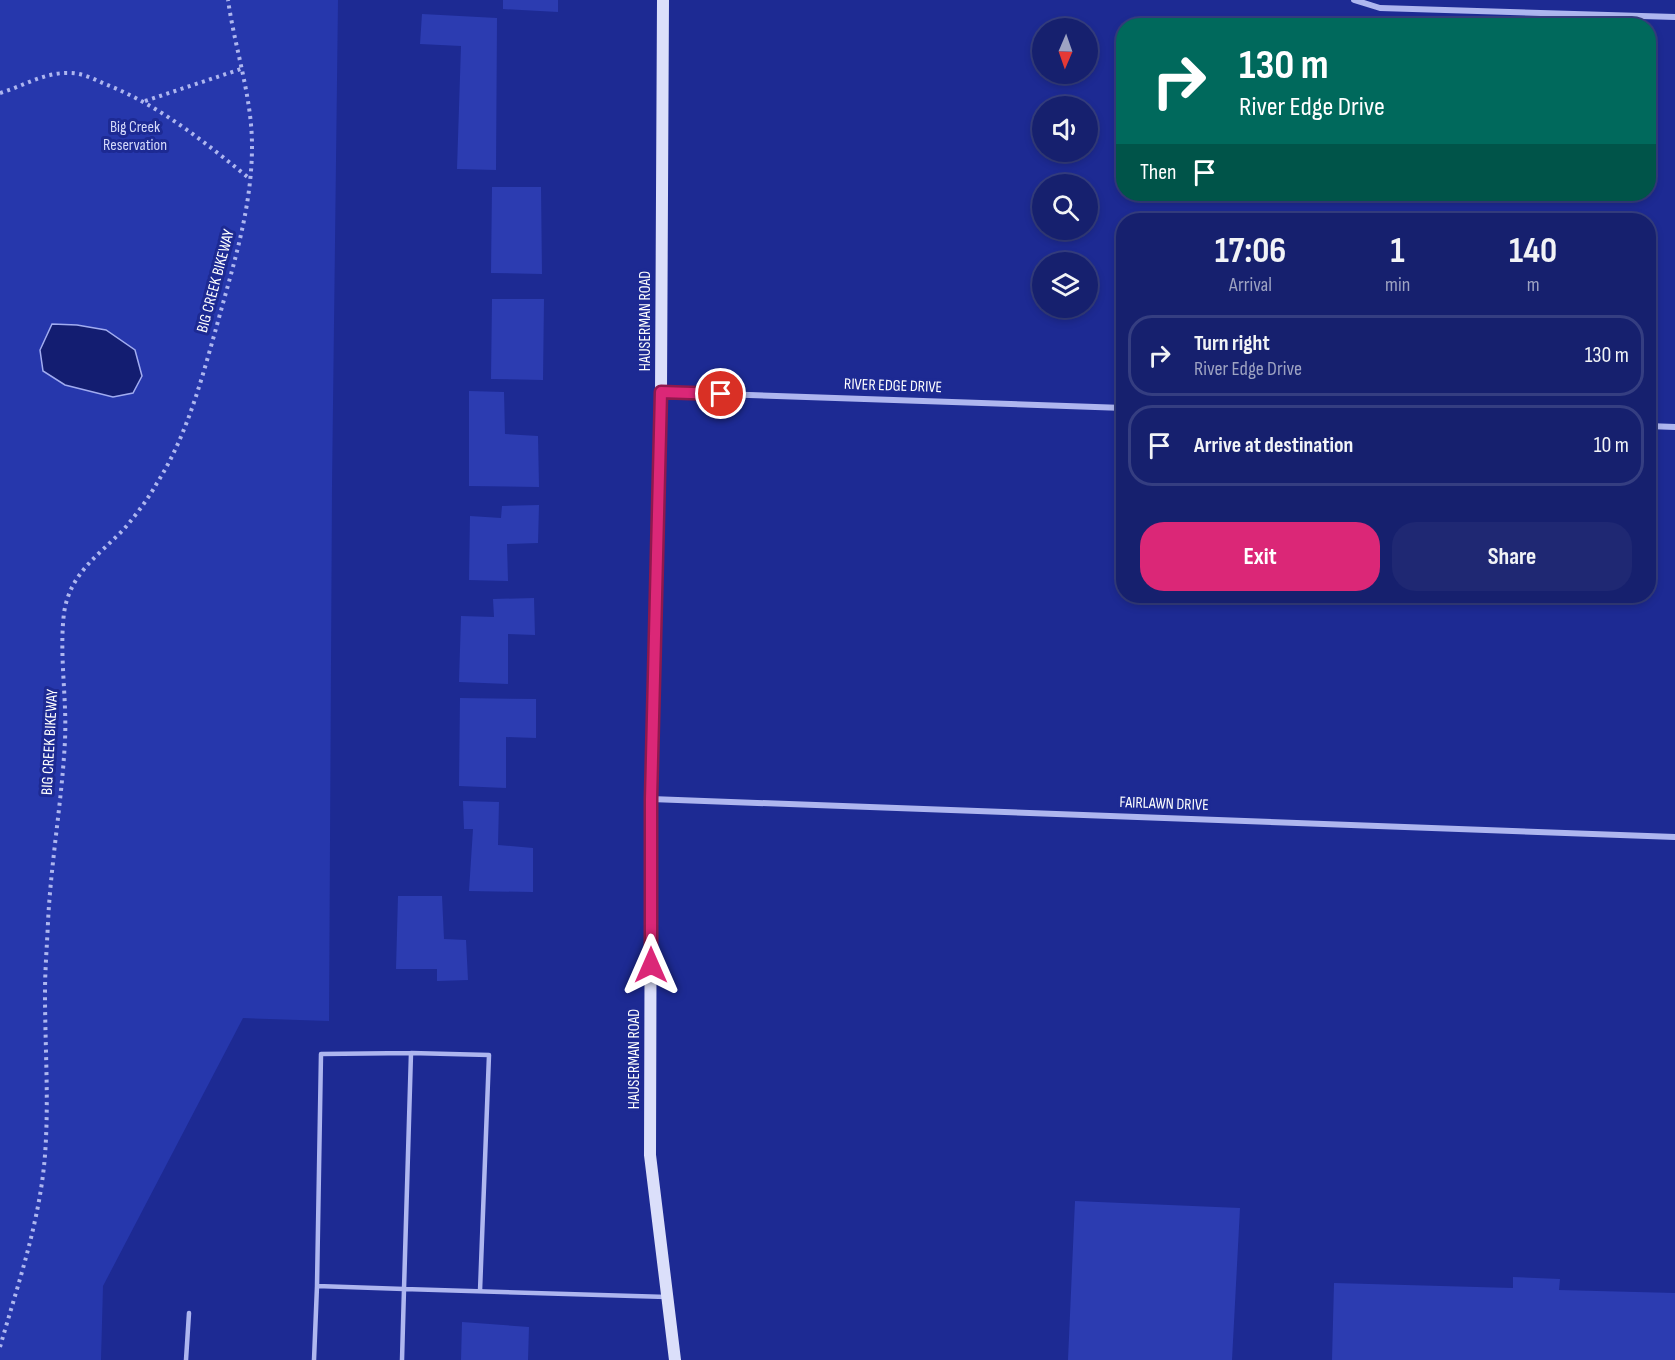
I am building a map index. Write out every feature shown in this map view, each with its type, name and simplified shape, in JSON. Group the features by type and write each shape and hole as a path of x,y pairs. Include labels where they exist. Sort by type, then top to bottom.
{"main road":[{"name":"HAUSERMAN ROAD","path":"663,0 661,392 651,799 650,1155 675,1360"}],"street":[{"path":"1354,0 1380,8 1675,17"},
{"name":"RIVER EDGE DRIVE","path":"661,392 1116,408"},
{"path":"1656,426 1675,427"},
{"name":"FAIRLAWN DRIVE","path":"651,799 1675,837"}],"lane":[{"path":"402,1360 411,1053"},
{"path":"314,1360 321,1054 489,1055 480,1292"},
{"path":"317,1286 667,1297"},
{"path":"186,1360 189,1313"}],"path":[{"name":"BIG CREEK BIKEWAY","path":"0,1347 34,1226 45,1157 47,1084 45,991 48,917 65,740 62,644 65,610 71,585 90,561 126,526 158,482 178,441 195,398 237,253 251,180 252,142 249,107 228,0"},
{"path":"144,101 241,69"},
{"path":"0,93 53,74 72,73 92,79 144,101 251,180"}],"green space":[{"name":"Big Creek Reservation","path":"0,0 338,0 329,1021 243,1018 103,1286 101,1360 0,1360"}],"shaded area":[{"path":"52,324 106,330 135,350 142,376 133,393 113,397 65,385 43,371 40,350"}],"building":[{"path":"503,0 558,0 558,12 503,9"},
{"path":"422,14 497,18 496,170 457,169 461,46 420,44"},
{"path":"492,187 541,187 542,274 491,273"},
{"path":"492,299 544,299 543,380 491,379"},
{"path":"469,391 504,392 505,434 538,436 539,487 469,486"},
{"path":"539,505 538,543 507,544 508,581 469,580 470,516 501,518 502,506"},
{"path":"534,598 535,635 508,634 508,684 459,682 461,616 494,617 493,599"},
{"path":"460,698 536,699 536,738 506,737 506,788 459,786"},
{"path":"463,801 499,802 498,845 533,848 533,892 469,891 473,829 464,829"},
{"path":"398,896 442,896 444,939 466,940 468,980 437,981 437,969 396,969"},
{"path":"1075,1201 1240,1208 1232,1360 1068,1360"},
{"path":"1513,1277 1560,1279 1559,1290 1675,1293 1675,1360 1332,1360 1334,1283 1513,1288"},
{"path":"462,1322 529,1327 528,1360 461,1360"}],"route":[{"path":"651,965 651,799 661,392 721,394"}]}
